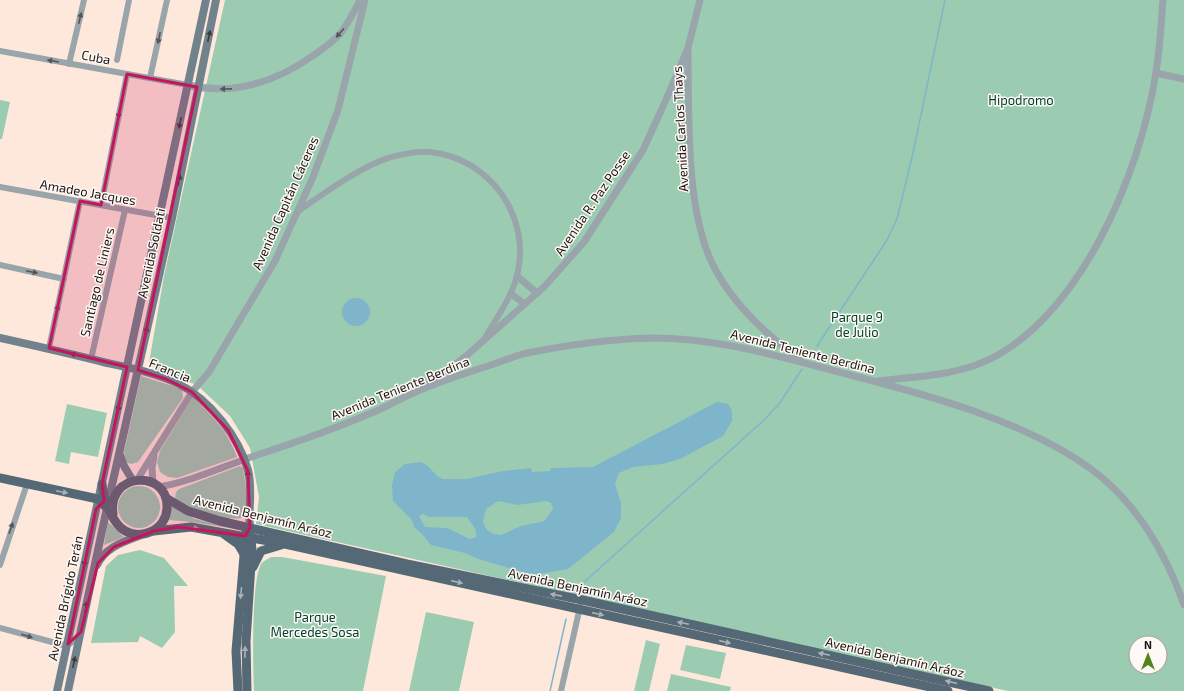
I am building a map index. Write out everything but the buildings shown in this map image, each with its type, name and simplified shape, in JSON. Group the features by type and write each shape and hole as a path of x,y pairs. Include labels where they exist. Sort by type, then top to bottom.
{"main road":[{"name":"Avenida Soldati","path":"102,484 206,0"},
{"name":"Avenida Soldati","path":"116,486 119,454 172,218 197,87 216,0"},
{"name":"Francia","path":"0,338 49,348 138,370 166,379 192,392 220,419 234,439 244,460 248,471 251,495 249,534"},
{"path":"119,454 122,462 135,480"},
{"path":"0,478 105,504"},
{"path":"91,581 104,553 114,546 154,531 160,526 167,513 165,497 156,485 135,480 116,486 105,504"},
{"path":"102,484 105,504 116,521 126,532 141,535"},
{"path":"105,504 114,497 116,486"},
{"name":"Avenida Benjamín Aráoz","path":"165,497 188,511 202,517 249,534 285,544 925,685 989,691"},
{"name":"Avenida Brígido Terán","path":"68,691 81,632 105,504"},
{"name":"Avenida Brígido Terán","path":"57,691 105,504"},
{"name":"Avenida Benjamín Aráoz","path":"154,531 179,527 249,534 407,564 582,600 948,691"},
{"path":"217,531 235,541 244,554"},
{"path":"238,691 236,651 244,554 249,534"},
{"path":"247,691 246,641 250,574 249,534"},
{"path":"250,574 256,559 261,552 285,544"}],"street":[{"path":"70,64 84,0"},
{"path":"117,60 129,0"},
{"path":"150,78 167,0"},
{"path":"188,85 197,87 239,89 274,79 330,44 349,21 360,0"},
{"name":"Avenida Capitán Cáceres","path":"135,480 192,392 209,372 275,261 313,177 338,110 365,0"},
{"name":"Avenida R. Paz Posse","path":"420,390 482,342 537,294 584,242 626,177 652,130 688,48 700,0"},
{"path":"874,381 944,374 977,364 1007,348 1024,336 1035,328 1054,309 1083,270 1111,219 1131,171 1156,73 1163,0"},
{"name":"Avenida Carlos Thays","path":"688,48 692,178 702,235 709,256 715,269 734,298 766,333 803,361"},
{"name":"Cuba","path":"0,51 188,85"},
{"path":"1156,73 1184,79"},
{"path":"101,205 127,74"},
{"name":"Avenida Teniente Berdina","path":"297,212 365,168 393,157 428,152 450,156 469,164 488,177 502,193 512,211 518,228 519,248 517,276 511,294 482,342"},
{"name":"Amadeo Jacques","path":"0,187 172,218"},
{"path":"49,348 80,201"},
{"name":"Santiago de Liniers","path":"91,359 125,210"},
{"path":"0,265 64,279"},
{"path":"517,276 537,294"},
{"path":"511,294 525,304"},
{"name":"Avenida Teniente Berdina","path":"156,485 179,483 335,428 420,390 524,354 583,344 646,339 700,341 735,345 803,361 956,406 1018,429 1068,454 1092,470 1117,492 1146,528 1174,578 1184,605"},
{"path":"156,448 152,468 156,485"},
{"path":"165,497 170,488 179,483"},
{"path":"0,565 27,484"},
{"path":"561,691 582,600"},
{"path":"0,628 55,644 68,644 76,640 81,632"},
{"path":"55,644 62,653 64,663"}],"highlighted area":[{"path":"127,74 197,87 138,370 166,379 192,392 228,430 248,471 250,528 245,536 179,527 154,531 114,547 98,563 81,632 68,644 96,509 104,501 102,484 127,367 49,348 80,201 101,205"}],"green space":[{"name":"Parque 9 de Julio","path":"225,0 1184,0 1184,691 1008,691 256,524 259,497 250,448 230,416 197,385 159,371 149,363 164,276"},
{"path":"0,100 10,102 2,139 0,139"},
{"path":"141,376 182,389 183,398 138,462 131,464 126,462 124,452"},
{"path":"193,397 219,424 237,457 177,478 168,477 160,472 157,462 160,451"},
{"path":"67,404 107,413 98,457 71,452 69,464 55,461"},
{"path":"240,466 243,468 247,493 246,512 244,517 218,517 188,507 175,498 176,492 179,489"},
{"path":"135,486 143,486 151,489 157,495 160,507 157,519 151,525 143,528 135,528 127,525 121,519 118,511 118,503 121,495 127,489"},
{"path":"171,507 195,519 237,529 169,520"},
{"path":"108,522 124,537 104,545"},
{"path":"140,550 164,558 188,586 174,586 175,632 162,648 140,636 138,642 91,643 106,566 118,555"},
{"name":"Parque Mercedes Sosa","path":"271,557 282,557 386,576 363,691 254,691 253,625 256,588 261,564"},
{"path":"426,612 474,622 459,691 409,691"},
{"path":"646,640 660,644 649,691 634,691"},
{"path":"686,645 726,653 720,679 680,670"},
{"path":"671,674 731,687 730,691 667,691"}],"water":[{"path":"356,298 366,302 370,312 366,322 356,326 346,322 342,312 346,302"},
{"path":"717,402 728,404 732,410 732,421 723,436 680,459 663,464 633,467 619,473 615,484 621,503 621,518 614,532 568,569 540,574 526,573 478,559 465,553 431,545 415,528 411,519 393,501 392,485 395,472 405,464 421,462 428,466 437,476 443,479 467,479 503,471 531,468 532,472 550,471 551,468 593,467","holes":["498,501 517,505 546,501 551,503 553,509 544,521 521,526 501,535 494,534 487,530 483,522 486,509","423,514 429,517 467,517 476,530 476,537 470,539 447,528 425,527 419,516"]}],"waterway":[{"path":"817,346 887,240 897,219 913,153 945,0"},
{"path":"572,593 764,420 779,404 802,369"},
{"path":"550,691 566,619"}],"park label":[{"name":"Hipodromo","path":"1021,100"}]}
